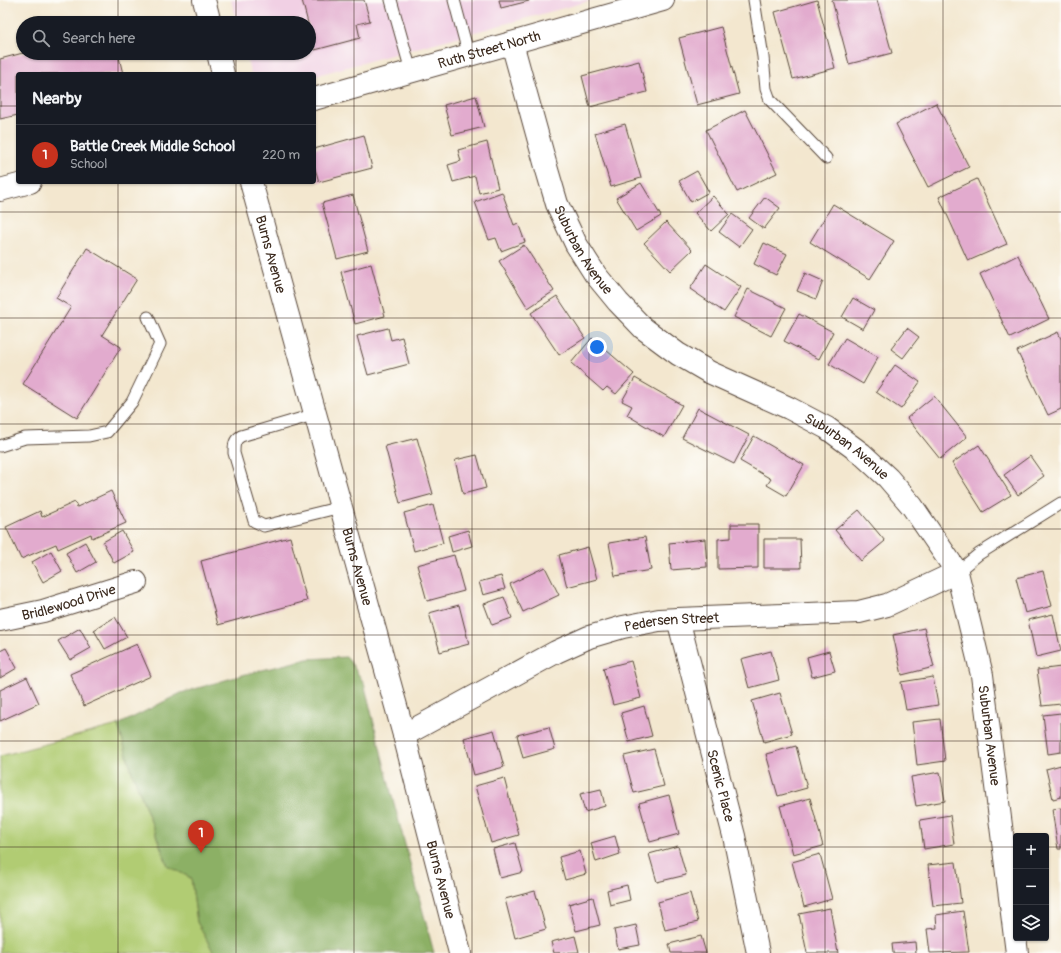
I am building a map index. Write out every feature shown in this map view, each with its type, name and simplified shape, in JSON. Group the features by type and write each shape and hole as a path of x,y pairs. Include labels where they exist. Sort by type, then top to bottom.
{"street":[{"path":"204,0 208,16"},
{"name":"Ruth Street North","path":"316,98 469,56 633,4 663,0"},
{"name":"Suburban Avenue","path":"512,43 547,170 558,204 576,244 595,274 618,302 643,328 678,354 709,372 789,408 827,428 862,454 888,478 912,506 957,572 982,675 1017,953"},
{"path":"220,60 223,72"},
{"path":"0,190 22,184"},
{"name":"Burns Avenue","path":"252,184 404,735 460,953"},
{"name":"Pedersen Street","path":"404,735 556,652 589,637 623,627 659,620 859,612 887,605 957,572"},
{"name":"Bridlewood Drive","path":"0,620 43,610 136,582"},
{"name":"Scenic Place","path":"678,619 734,836 758,953"}],"lane":[{"path":"391,0 411,71"},
{"path":"454,0 469,56"},
{"path":"754,0 763,57 766,89 770,100 826,158"},
{"path":"0,446 25,438 89,436 107,432 132,402 160,344 148,317"},
{"path":"316,414 242,436 236,439 234,444 234,453 254,521 257,523 264,526 341,507"},
{"path":"957,572 979,554 1061,503"}],"shaded area":[{"path":"231,0 593,0 316,75 316,72 250,72 247,60 316,60 316,16 235,16"}],"green space":[{"path":"347,657 364,683 391,792 434,953 214,953 197,922 191,878 168,866 132,772 118,725 181,693 246,674 307,659"},
{"path":"118,725 132,772 168,866 191,878 197,922 214,953 0,953 0,756"}],"building":[{"path":"302,0 364,0 370,21 357,24 360,38 316,50 316,16 306,16"},
{"path":"499,0 529,0 529,1 501,8"},
{"path":"817,0 835,68 793,79 775,12"},
{"path":"832,0 877,0 892,53 849,64"},
{"path":"721,27 739,94 697,105 679,38"},
{"path":"16,55 16,60 120,60 123,72 16,72 16,115 0,119 0,59"},
{"path":"639,61 647,92 590,107 582,76"},
{"path":"476,96 484,127 452,135 444,105"},
{"path":"936,103 969,167 928,187 896,124"},
{"path":"745,110 777,173 737,192 706,130"},
{"path":"625,124 641,178 611,187 595,133"},
{"path":"364,135 372,168 319,182 316,172 316,148"},
{"path":"487,142 498,188 479,193 475,176 453,182 448,165 461,161 458,150"},
{"path":"697,171 709,192 691,202 679,181"},
{"path":"977,179 1007,244 968,261 939,197"},
{"path":"641,183 661,216 636,231 616,198"},
{"path":"502,192 514,225 518,223 525,242 501,251 496,238 489,240 475,202"},
{"path":"353,195 368,251 337,259 322,203"},
{"path":"713,196 729,214 711,231 695,213"},
{"path":"765,197 780,208 764,229 749,218"},
{"path":"833,204 894,241 870,279 810,242"},
{"path":"732,214 752,229 739,247 719,232"},
{"path":"666,222 692,250 670,271 644,243"},
{"path":"764,243 787,254 776,275 754,264"},
{"path":"524,245 554,291 528,308 499,261"},
{"path":"87,248 137,279 102,335 121,347 77,418 23,384 71,307 56,298"},
{"path":"1018,255 1049,319 1010,338 980,274"},
{"path":"371,264 385,316 355,324 341,272"},
{"path":"706,264 741,287 724,312 690,289"},
{"path":"805,273 823,281 816,299 797,291"},
{"path":"748,289 786,308 771,336 734,317"},
{"path":"557,296 585,338 559,355 531,313"},
{"path":"853,298 874,310 863,329 842,317"},
{"path":"799,314 833,332 819,359 784,341"},
{"path":"388,328 391,340 402,337 409,364 368,375 357,336"},
{"path":"907,328 919,337 903,358 891,349"},
{"path":"1058,332 1061,339 1061,409 1048,415 1017,351"},
{"path":"592,338 634,374 616,394 607,387 603,391 571,363"},
{"path":"845,338 878,357 863,384 829,364"},
{"path":"895,365 920,382 901,409 876,392"},
{"path":"635,378 682,405 664,437 627,415 632,406 622,401"},
{"path":"934,396 967,437 940,459 907,418"},
{"path":"698,408 749,435 734,464 682,438"},
{"path":"754,436 804,465 786,496 767,485 771,479 740,461"},
{"path":"417,438 433,494 400,503 385,446"},
{"path":"979,445 1011,495 983,512 952,463"},
{"path":"477,455 486,488 463,494 455,460"},
{"path":"1030,456 1044,476 1018,495 1004,475"},
{"path":"111,491 126,523 92,538 91,534 58,549 56,544 21,559 6,527 40,511 42,517 75,502 77,507"},
{"path":"433,505 443,543 414,551 404,513"},
{"path":"859,510 885,541 861,561 835,530"},
{"path":"731,524 758,524 758,568 718,569 718,539 731,538"},
{"path":"468,530 472,546 452,552 448,536"},
{"path":"122,531 134,552 114,563 103,542"},
{"path":"290,537 307,601 218,625 201,561"},
{"path":"645,537 651,570 615,576 609,543"},
{"path":"705,539 707,567 671,570 669,543"},
{"path":"764,539 800,539 801,568 764,568"},
{"path":"85,542 96,562 77,573 66,553"},
{"path":"588,547 597,579 567,587 559,555"},
{"path":"51,551 62,571 43,582 32,562"},
{"path":"454,555 464,591 427,601 417,565"},
{"path":"545,567 559,595 523,612 510,584"},
{"path":"1043,571 1052,606 1025,613 1016,578"},
{"path":"501,576 505,589 483,595 479,582"},
{"path":"504,597 512,618 492,625 484,604"},
{"path":"459,605 469,644 440,652 429,613"},
{"path":"1053,614 1061,651 1036,657 1028,620"},
{"path":"115,617 127,637 105,649 94,630"},
{"path":"80,628 91,648 70,660 58,641"},
{"path":"924,628 934,667 902,675 893,635"},
{"path":"137,644 151,676 84,706 70,674"},
{"path":"6,648 17,668 0,678 0,651"},
{"path":"771,651 779,680 749,688 741,659"},
{"path":"829,651 835,671 812,677 807,657"},
{"path":"631,661 641,698 613,705 603,668"},
{"path":"1061,667 1061,704 1042,706 1037,670"},
{"path":"27,677 39,703 0,721 0,690"},
{"path":"933,677 938,705 906,710 901,682"},
{"path":"780,693 792,734 764,742 752,701"},
{"path":"644,706 652,736 629,742 621,713"},
{"path":"1061,713 1061,752 1048,754 1043,715"},
{"path":"940,719 945,761 917,765 912,722"},
{"path":"549,727 555,749 523,758 517,735"},
{"path":"494,730 504,767 474,775 464,738"},
{"path":"796,746 807,788 778,796 766,754"},
{"path":"654,749 664,786 634,793 624,756"},
{"path":"1061,765 1061,797 1053,799 1046,769"},
{"path":"940,772 945,801 916,806 911,777"},
{"path":"504,778 519,835 491,843 475,786"},
{"path":"601,789 605,806 585,812 580,794"},
{"path":"669,795 679,834 650,842 639,803"},
{"path":"810,798 823,846 793,854 780,806"},
{"path":"1061,808 1061,849 1058,849 1052,809"},
{"path":"950,815 954,844 924,849 920,820"},
{"path":"615,836 620,854 596,862 591,843"},
{"path":"515,843 523,872 500,878 493,849"},
{"path":"678,846 686,875 657,882 649,854"},
{"path":"580,851 586,874 565,880 559,857"},
{"path":"820,854 832,899 804,907 792,862"},
{"path":"956,862 961,903 933,906 928,865"},
{"path":"627,885 630,900 610,905 607,890"},
{"path":"535,891 546,929 515,938 505,899"},
{"path":"690,893 698,922 665,930 658,902"},
{"path":"593,897 600,925 576,931 569,904"},
{"path":"830,908 838,953 807,953 799,914"},
{"path":"963,911 969,952 930,953 927,929 937,928 936,915"},
{"path":"636,925 640,945 618,949 614,930"},
{"path":"575,936 579,952 554,953 551,942"},
{"path":"701,936 706,953 671,953 669,944"},
{"path":"915,942 916,953 893,953 892,944"}],"place":[{"name":"Battle Creek Middle School","path":"201,853"}]}
